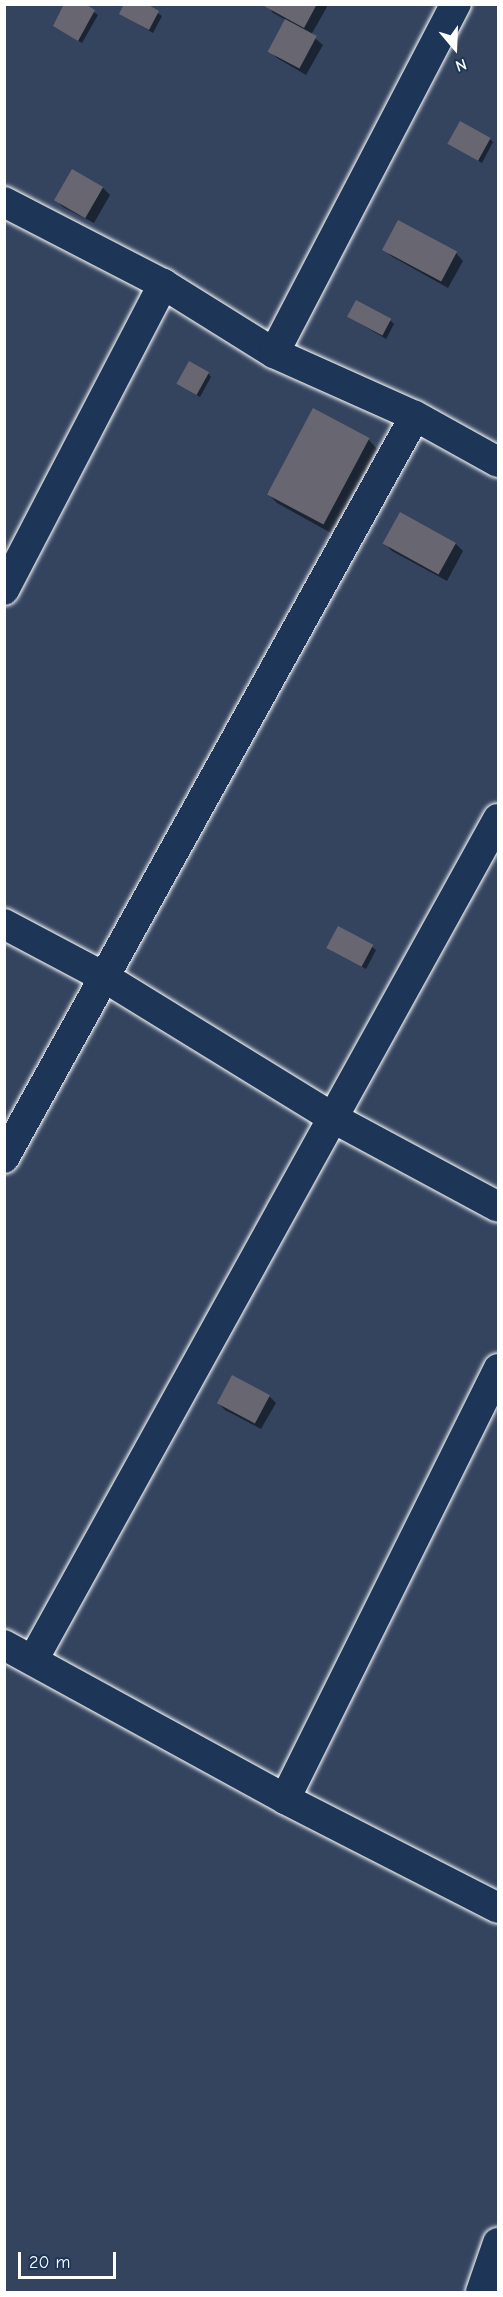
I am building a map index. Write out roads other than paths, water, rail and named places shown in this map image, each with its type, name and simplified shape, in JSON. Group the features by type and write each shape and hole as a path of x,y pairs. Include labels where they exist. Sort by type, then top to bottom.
{"street":[{"path":"274,353 456,4"},
{"path":"4,202 163,284 274,353 415,416 498,462"},
{"path":"4,590 163,284"},
{"path":"4,1158 415,416"},
{"path":"33,1660 498,819"},
{"path":"4,924 105,977 333,1118 498,1207"},
{"path":"285,1799 498,1369"},
{"path":"4,1645 285,1799 498,1908"},
{"path":"482,2292 498,2243"}]}
